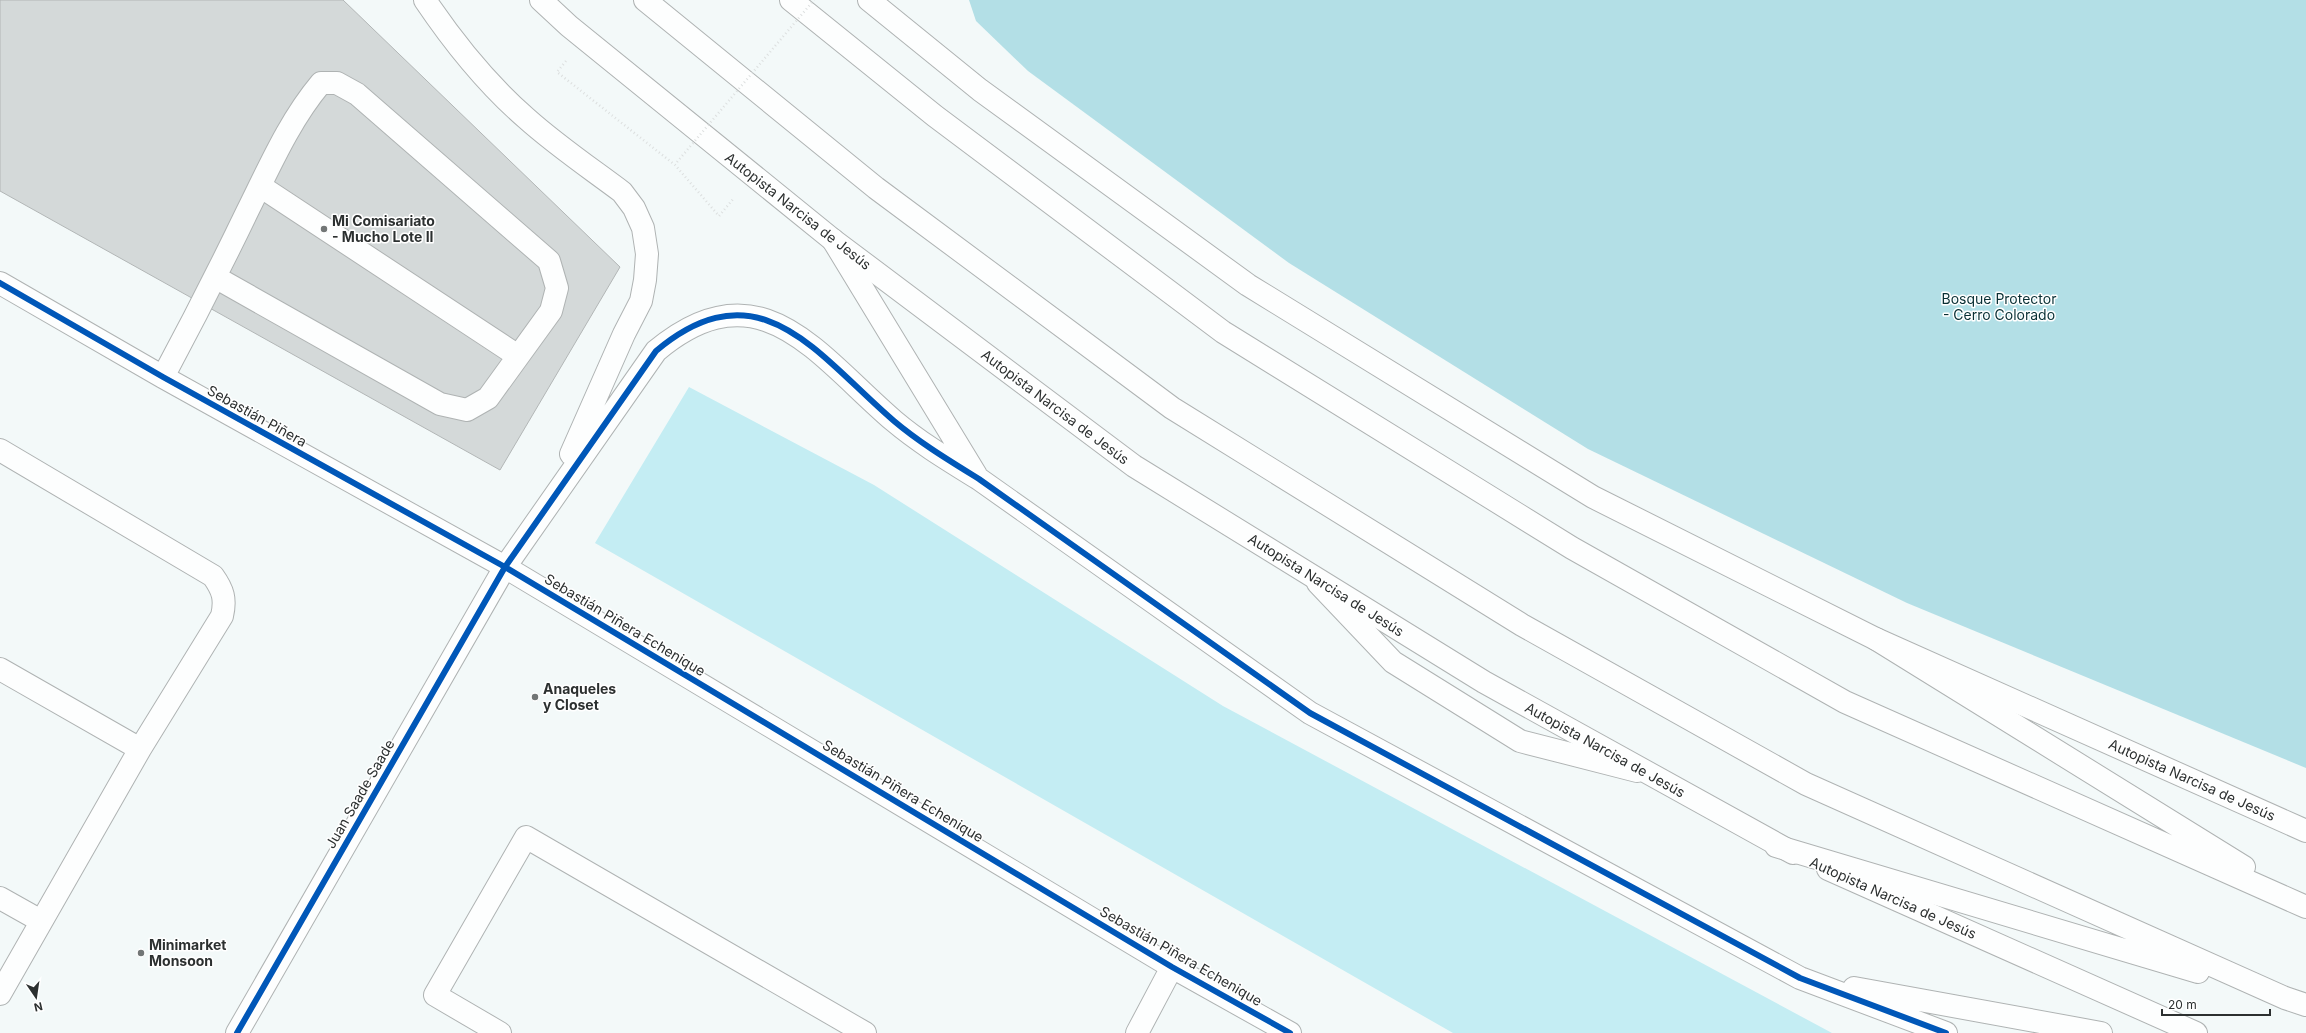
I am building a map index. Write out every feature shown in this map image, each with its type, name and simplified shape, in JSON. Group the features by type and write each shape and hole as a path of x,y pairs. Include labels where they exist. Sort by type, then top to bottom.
{"main road":[{"path":"426,0 449,35 491,84 526,118 622,192 634,208 643,228 647,254 645,280 641,301 624,334 553,497"},
{"name":"Autopista Narcisa de Jesús","path":"541,0 569,26 833,240 1134,466 1484,682 1776,846 2196,1033"},
{"path":"645,0 876,188 1172,408 1522,625 1806,784 2285,998"},
{"path":"791,0 935,116 1223,332 1572,548 1845,702 2306,906"},
{"name":"Autopista Narcisa de Jesús","path":"869,0 980,90 1248,285 1593,497 1876,639 2306,831"},
{"path":"163,378 302,105 321,83 337,82 357,94 549,261 558,288 551,310 488,398 467,410 440,404 215,277"},
{"path":"260,186 518,356"},
{"path":"833,240 979,479"},
{"name":"Sebastián Piñera","path":"0,283 163,378 505,567"},
{"path":"553,497 656,351 674,336 694,324 711,318 736,315 761,317 788,328 815,348 894,421 928,447 979,479 1310,714 1800,978 1946,1033"},
{"path":"0,450 213,576 222,588 225,602 222,616 140,749 0,994"},
{"name":"Juan Saade Saade","path":"237,1033 505,567 553,497"},
{"name":"Sebastián Piñera Echenique","path":"505,567 1172,967 1290,1033"},
{"path":"1309,574 1393,662 1520,741 1646,773"},
{"path":"1876,639 2306,906"},
{"path":"0,669 140,749"},
{"path":"500,1033 435,995 526,837 865,1033"},
{"path":"1776,846 2306,1005"},
{"path":"0,898 41,921"},
{"path":"1136,1033 1172,967"},
{"path":"1800,978 2101,1033"}],"path":[{"path":"675,165 814,0"},
{"path":"573,65 567,60 557,72 675,165 720,216 752,175"}],"shaded area":[{"path":"689,387 874,485 1223,706 1832,1033 1453,1033 595,543"}],"green space":[{"name":"Bosque Protector - Cerro Colorado","path":"969,0 2306,0 2306,768 1907,603 1588,449 1289,263 1028,71 976,21"}],"building":[{"name":"Mi Comisariato - Mucho Lote II","path":"0,0 343,0 620,267 500,470 0,191"}],"cycle path":[{"path":"0,283 163,377 505,567 1172,967 1290,1033"},
{"path":"237,1033 505,567 656,351 693,326 726,316 757,318 785,329 812,347 894,421 914,437 935,452 979,479 1310,713 1800,978 1946,1033"}],"place":[{"name":"Mi Comisariato - Mucho Lote II","path":"324,229"},
{"name":"Anaqueles y Closet","path":"535,697"},
{"name":"Minimarket Monsoon","path":"141,953"}]}
